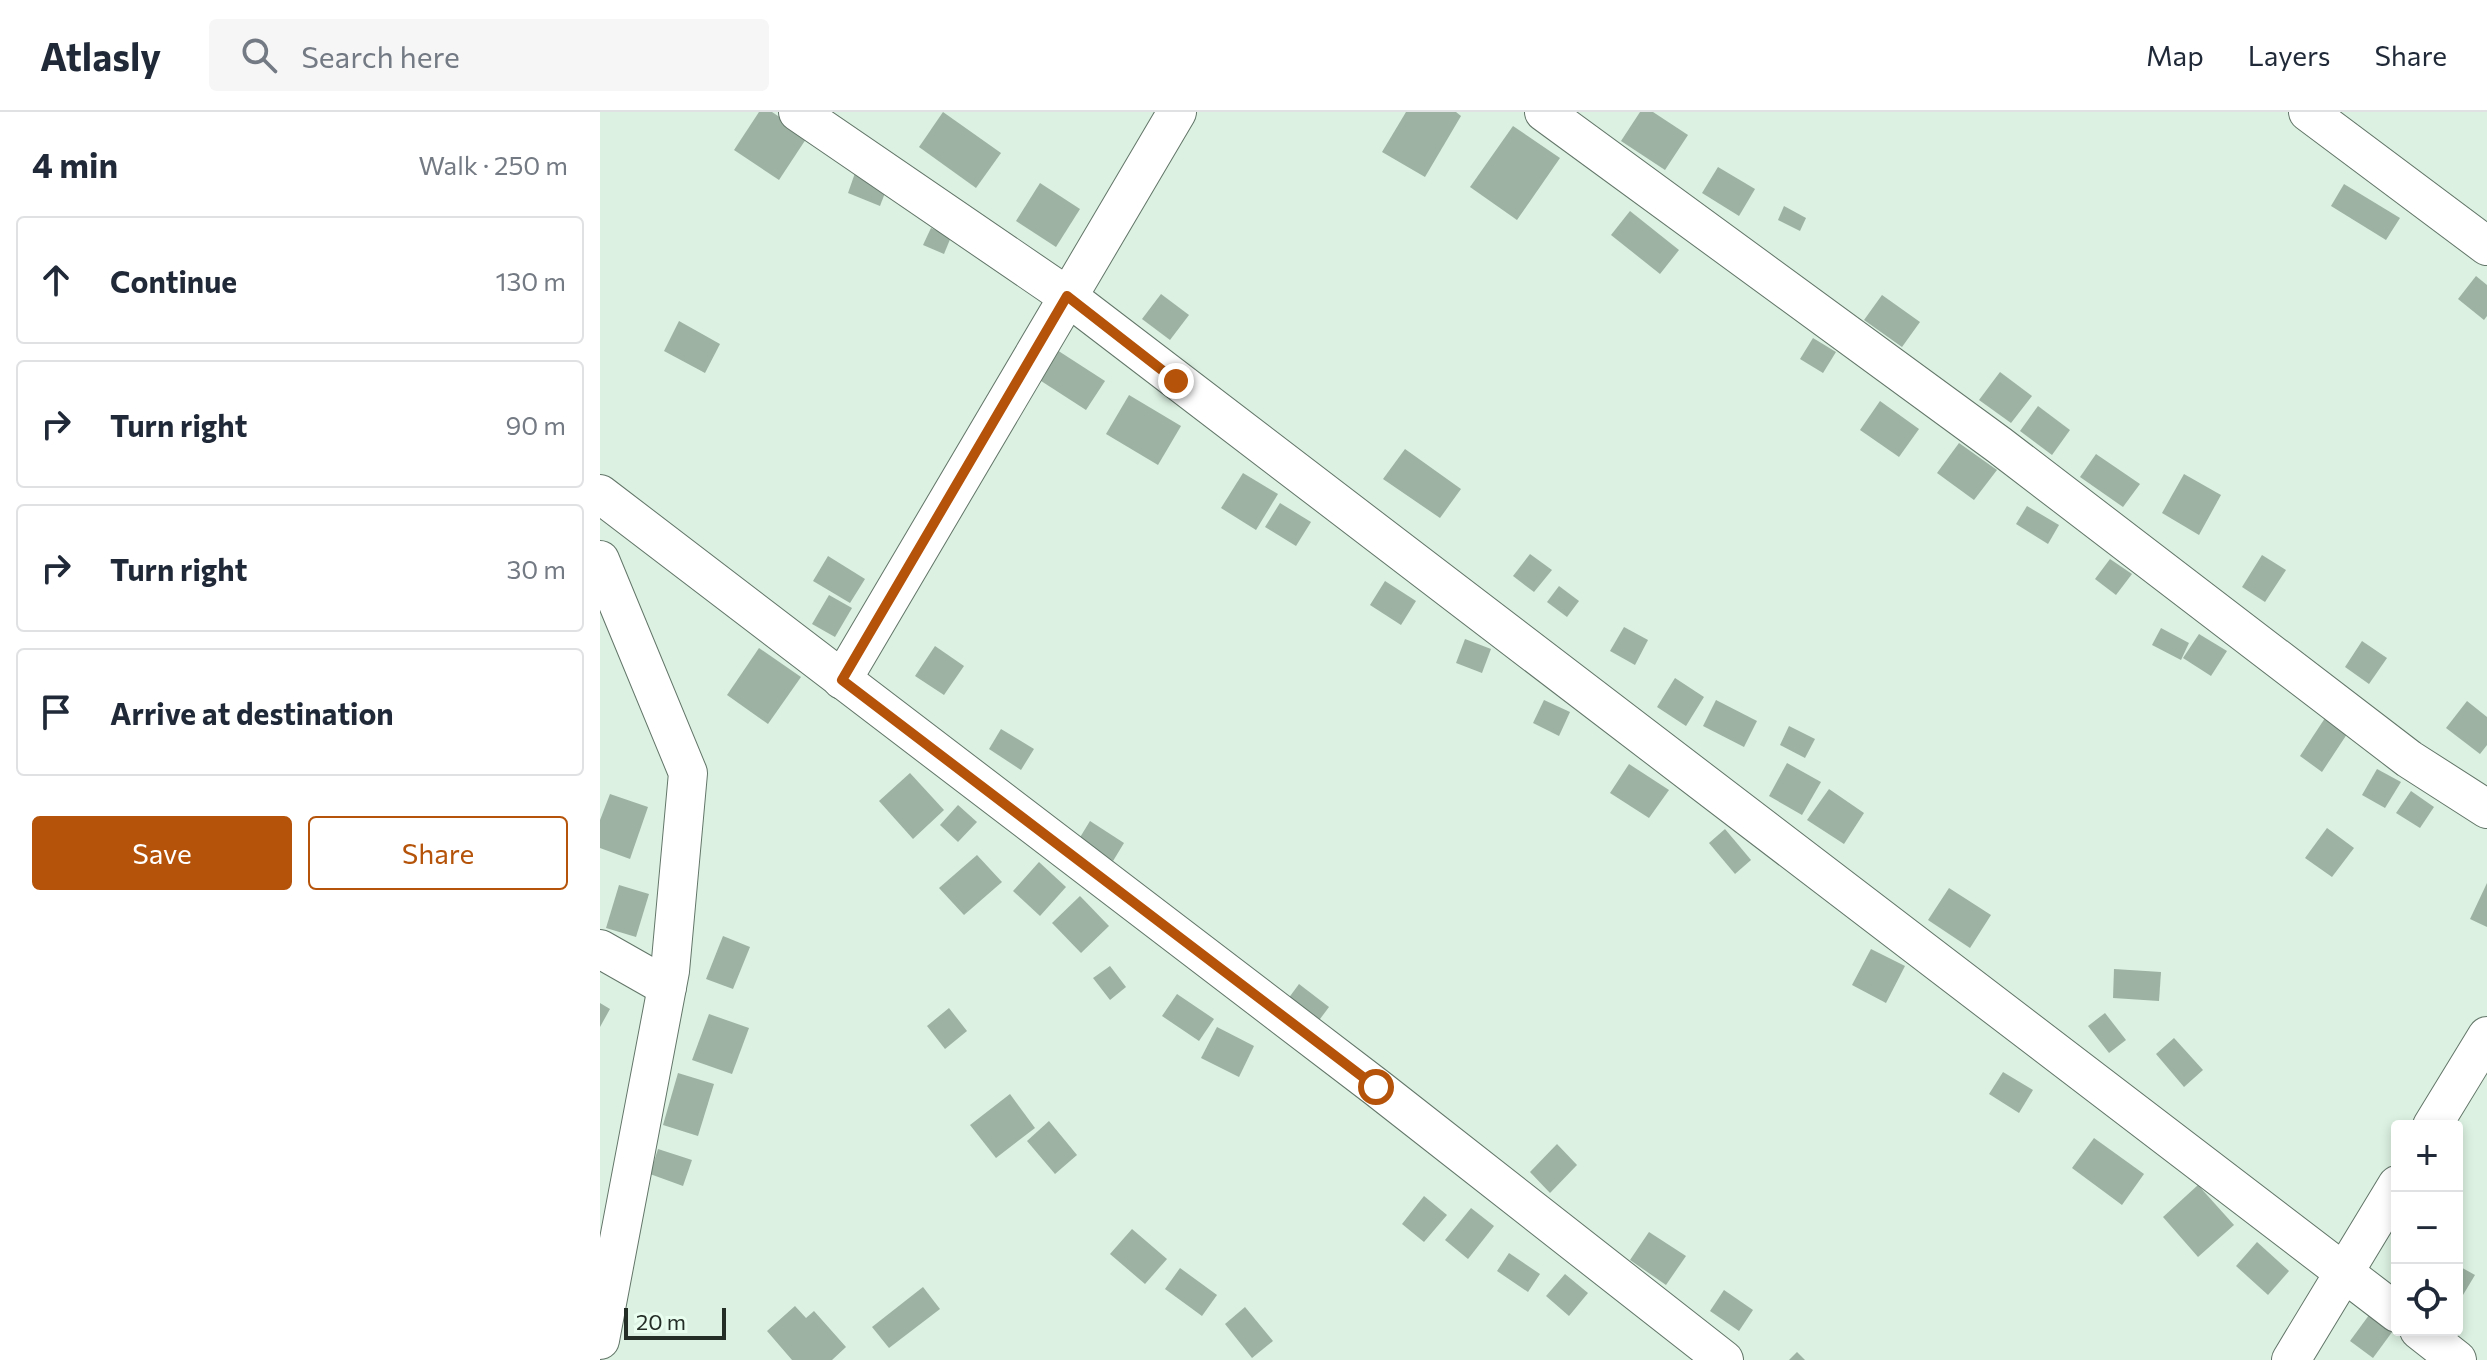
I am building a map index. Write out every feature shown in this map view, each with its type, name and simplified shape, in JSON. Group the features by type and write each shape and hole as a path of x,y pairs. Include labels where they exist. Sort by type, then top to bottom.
{"street":[{"path":"798,112 1067,296 2391,1308"},
{"path":"842,680 1177,112"},
{"path":"1544,112 1999,445 2409,759 2487,809"},
{"path":"2308,112 2487,246"},
{"path":"600,494 1363,1077 1724,1360"},
{"path":"600,560 688,773 667,987 600,1340"},
{"path":"600,949 667,987"},
{"path":"2436,1120 2487,1036"},
{"path":"2291,1360 2393,1192"},
{"path":"2427,1336 2457,1360"}],"building":[{"path":"759,112 772,112 808,136 779,180 734,150"},
{"path":"943,112 1001,153 976,188 919,147"},
{"path":"1406,112 1456,112 1461,116 1425,177 1382,152"},
{"path":"1640,112 1653,112 1688,135 1665,170 1621,141"},
{"path":"1513,126 1560,158 1517,220 1470,187"},
{"path":"1718,167 1755,189 1739,216 1702,193"},
{"path":"855,173 888,185 880,206 848,193"},
{"path":"1040,183 1080,209 1056,247 1016,221"},
{"path":"2344,184 2400,218 2386,240 2331,206"},
{"path":"1784,206 1806,218 1800,231 1778,220"},
{"path":"1630,211 1679,250 1660,274 1611,235"},
{"path":"931,228 951,237 944,254 923,245"},
{"path":"2476,276 2487,285 2487,316 2484,320 2458,299"},
{"path":"1161,294 1189,315 1170,340 1142,319"},
{"path":"1882,295 1920,322 1902,347 1864,320"},
{"path":"679,321 720,344 705,373 664,351"},
{"path":"1813,338 1836,352 1823,373 1800,359"},
{"path":"1057,350 1105,381 1086,410 1038,379"},
{"path":"2000,372 2032,396 2011,423 1979,400"},
{"path":"1129,395 1181,426 1158,465 1106,434"},
{"path":"1880,401 1919,429 1899,457 1860,430"},
{"path":"2038,406 2070,430 2052,455 2020,431"},
{"path":"1959,443 1997,470 1974,500 1937,473"},
{"path":"1405,449 1461,489 1440,518 1383,479"},
{"path":"2096,454 2140,484 2123,507 2080,477"},
{"path":"1243,473 1278,494 1256,530 1221,508"},
{"path":"2184,474 2221,495 2199,535 2162,513"},
{"path":"1280,503 1311,522 1296,546 1265,527"},
{"path":"2027,506 2059,525 2048,544 2016,524"},
{"path":"1530,554 1552,570 1534,592 1513,576"},
{"path":"2262,555 2286,570 2265,602 2242,587"},
{"path":"828,556 865,579 850,603 813,581"},
{"path":"2110,559 2132,574 2116,595 2095,579"},
{"path":"1385,581 1416,601 1401,625 1370,605"},
{"path":"1559,586 1579,601 1567,617 1547,602"},
{"path":"829,595 852,608 835,637 812,624"},
{"path":"1624,627 1648,640 1635,665 1610,651"},
{"path":"2161,628 2189,643 2181,660 2152,645"},
{"path":"2199,634 2227,651 2211,676 2183,658"},
{"path":"1465,639 1491,649 1482,673 1456,663"},
{"path":"2362,641 2387,658 2369,684 2345,667"},
{"path":"935,646 964,666 944,695 915,676"},
{"path":"759,648 801,677 768,724 727,695"},
{"path":"1675,678 1704,697 1686,726 1657,707"},
{"path":"1544,700 1570,712 1559,736 1533,723"},
{"path":"1716,700 1757,721 1744,747 1703,726"},
{"path":"2467,701 2487,717 2487,745 2480,754 2446,728"},
{"path":"2329,712 2351,728 2322,772 2300,756"},
{"path":"1789,726 1815,739 1805,758 1780,745"},
{"path":"1001,729 1034,749 1021,770 989,749"},
{"path":"1787,763 1821,782 1802,815 1769,796"},
{"path":"1629,764 1669,790 1649,818 1610,793"},
{"path":"2377,769 2401,782 2385,808 2362,795"},
{"path":"910,773 944,810 913,839 879,801"},
{"path":"1829,789 1864,813 1844,844 1807,820"},
{"path":"2411,791 2434,807 2420,828 2396,813"},
{"path":"610,794 648,807 630,859 600,848 600,820"},
{"path":"958,805 977,822 958,842 940,825"},
{"path":"1090,821 1124,843 1113,861 1079,839"},
{"path":"2327,828 2354,848 2332,877 2305,858"},
{"path":"1725,829 1751,860 1735,874 1709,843"},
{"path":"977,855 1002,882 964,915 939,888"},
{"path":"1039,862 1066,887 1040,916 1013,891"},
{"path":"2487,883 2487,927 2470,919"},
{"path":"619,885 649,894 636,937 606,928"},
{"path":"1949,888 1991,915 1970,948 1928,920"},
{"path":"1080,896 1109,926 1081,953 1052,923"},
{"path":"723,936 750,947 733,989 706,979"},
{"path":"1871,949 1905,966 1886,1003 1852,985"},
{"path":"1110,966 1126,987 1110,1000 1093,978"},
{"path":"2114,969 2161,972 2159,1001 2113,998"},
{"path":"1299,984 1329,1007 1317,1023 1288,999"},
{"path":"1177,994 1214,1019 1199,1041 1162,1016"},
{"path":"600,1003 610,1009 600,1027"},
{"path":"949,1008 967,1031 945,1049 927,1026"},
{"path":"2105,1013 2126,1040 2109,1053 2088,1026"},
{"path":"709,1014 749,1028 732,1074 692,1060"},
{"path":"1217,1027 1254,1046 1239,1077 1201,1058"},
{"path":"2174,1038 2203,1070 2184,1087 2156,1054"},
{"path":"2003,1072 2033,1090 2019,1113 1989,1094"},
{"path":"678,1073 714,1084 698,1136 663,1125"},
{"path":"1010,1094 1035,1128 996,1158 970,1125"},
{"path":"1049,1121 1077,1155 1055,1174 1027,1141"},
{"path":"2094,1138 2144,1174 2122,1205 2072,1168"},
{"path":"1557,1144 1577,1165 1550,1193 1530,1172"},
{"path":"658,1149 692,1160 683,1186 650,1174"},
{"path":"2198,1185 2234,1225 2198,1257 2163,1217"},
{"path":"1424,1196 1447,1215 1424,1242 1402,1224"},
{"path":"1471,1208 1494,1226 1468,1259 1445,1240"},
{"path":"1132,1229 1167,1259 1145,1284 1110,1254"},
{"path":"1649,1232 1686,1256 1666,1285 1630,1260"},
{"path":"2257,1242 2289,1271 2268,1295 2236,1266"},
{"path":"1509,1253 1540,1274 1528,1292 1497,1271"},
{"path":"1180,1268 1217,1295 1202,1316 1165,1289"},
{"path":"2463,1268 2475,1275 2463,1295"},
{"path":"1565,1274 1588,1293 1569,1316 1546,1296"},
{"path":"923,1287 940,1309 889,1348 872,1327"},
{"path":"1724,1290 1753,1310 1739,1331 1710,1311"},
{"path":"795,1306 806,1318 814,1311 846,1347 832,1360 792,1360 767,1331"},
{"path":"1245,1307 1273,1341 1252,1358 1225,1324"},
{"path":"2372,1311 2391,1325 2391,1333 2373,1358 2350,1341"},
{"path":"1797,1352 1805,1360 1789,1360"}],"route":[{"path":"1176,381 1067,296 842,680 1376,1087"}]}
